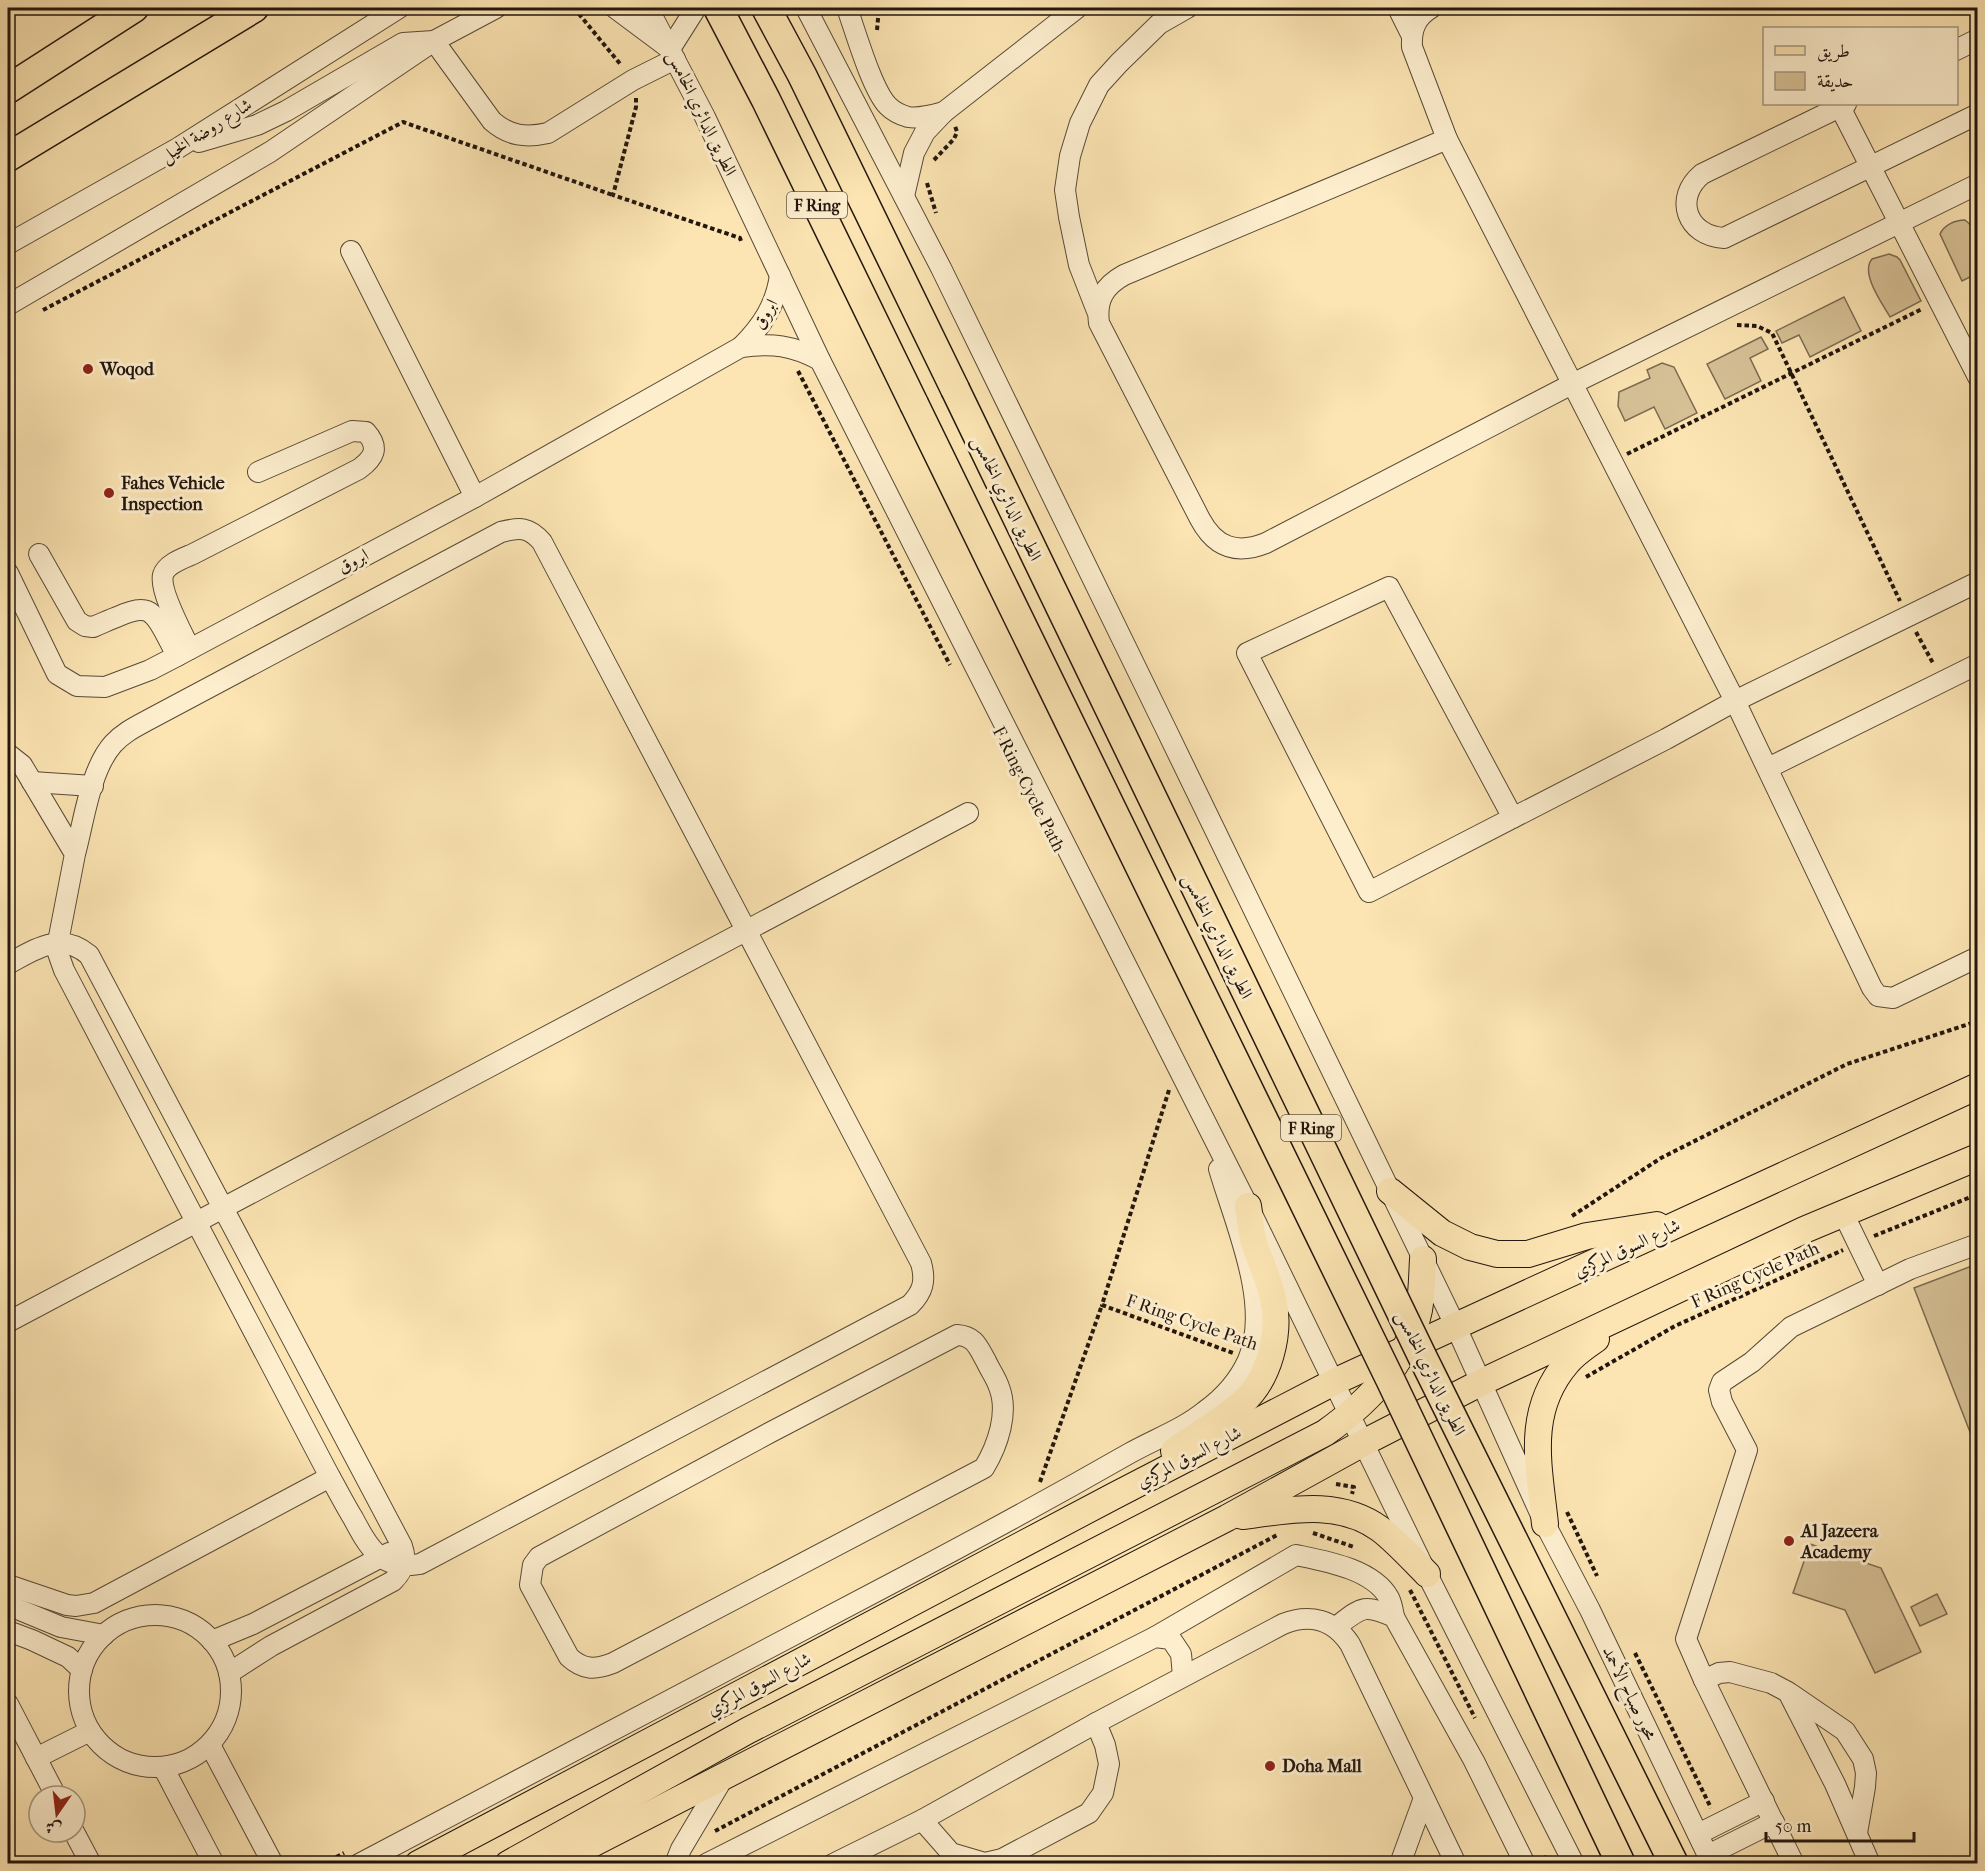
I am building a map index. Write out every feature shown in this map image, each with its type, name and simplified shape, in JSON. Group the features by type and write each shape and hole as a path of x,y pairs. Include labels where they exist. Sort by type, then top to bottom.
{"highway":[{"path":"8,89 135,8"},
{"path":"8,158 254,8"},
{"name":"F Ring","path":"718,8 771,110 1390,1378 1621,1863"},
{"name":"الطريق الدائري الخامس","path":"766,8 802,75 1418,1348 1674,1863"}],"main road":[{"name":"شارع السوق المركزي","path":"418,1863 437,1857 1114,1496 1334,1382 1977,1086"},
{"path":"553,1863 1227,1518 1363,1443 1482,1382 1804,1230 1977,1156"},
{"path":"1390,1191 1442,1233 1470,1247 1497,1254 1527,1254 1587,1236 1684,1222"},
{"path":"1114,1496 1243,1402 1261,1378 1269,1362 1276,1319 1273,1298 1251,1234 1248,1206"},
{"path":"508,1863 747,1731 1325,1433 1350,1415 1378,1388 1404,1351 1419,1311 1423,1259"},
{"path":"1556,1517 1537,1444 1539,1417 1549,1389 1568,1362 1625,1315"},
{"path":"1227,1518 1312,1508 1346,1512 1380,1530 1427,1574"}],"street":[{"name":"شارع روضة الخيل","path":"8,244 178,148 385,13 399,8"},
{"path":"8,305 270,152 434,41 496,8"},
{"path":"615,8 672,54"},
{"name":"الطريق الدائري الخامس","path":"648,8 820,360 1248,1206 1427,1574"},
{"path":"434,41 492,121 501,129 514,135 533,136 548,133 672,54 696,8"},
{"path":"806,8 951,289 1482,1382 1556,1517"},
{"path":"847,8 864,58 887,105 911,117 925,117 944,112"},
{"path":"904,196 919,141 944,112 1077,8"},
{"path":"1187,8 1159,24 1099,85 1080,123 1070,156 1065,190 1068,217 1079,265 1099,322 1206,531 1215,540 1227,546 1241,549 1254,548 1266,543 1574,383 1977,184"},
{"path":"1398,8 1412,36"},
{"path":"1431,8 1420,16 1414,25 1412,47 1447,139 1735,701 1874,992 1883,998 1893,998 1977,957"},
{"path":"1958,49 1977,39"},
{"path":"178,148 257,124 314,96 403,43 434,41"},
{"path":"1977,114 1870,166 1724,238 1707,235 1694,226 1686,205 1690,187 1702,174 1843,105 1870,166 1977,377"},
{"path":"1097,311 1105,289 1124,275 1447,139"},
{"path":"351,251 475,497"},
{"name":"ابروق","path":"8,573 57,674 77,687 105,687 183,653 475,497 741,347 758,329 771,308 778,291 780,275"},
{"name":"ابروق","path":"741,347 763,344 785,346 803,351 820,360"},
{"path":"183,653 166,597 163,576 166,571 183,559 359,469 371,459 375,446 372,438 366,432 352,431 258,472"},
{"path":"212,1641 253,1624 380,1557 403,1556 420,1564 910,1305 918,1297 923,1286 925,1274 921,1263 542,542 529,530 518,528 501,532 147,720 114,743 104,756 93,786 75,854 58,942 58,953 64,970 330,1477 368,1546 380,1557"},
{"path":"39,554 77,621 93,627 137,609 147,610 155,615 183,653"},
{"path":"1513,818 1389,587 1247,653 1369,891 1513,818 1666,739 1735,701 1977,582"},
{"path":"1768,768 1977,664"},
{"path":"8,754 22,765 75,854"},
{"path":"32,782 93,786"},
{"path":"8,1322 968,813"},
{"path":"8,964 43,946 58,942 73,945 89,955 224,1207 403,1556 400,1575 393,1581 285,1638 229,1673"},
{"name":"شارع السوق المركزي","path":"352,1858 574,1749 929,1564 1205,1412 1228,1390 1249,1359 1257,1322 1252,1280 1207,1126"},
{"path":"1843,1214 1878,1285"},
{"path":"1794,1863 1686,1639 1747,1450 1722,1402 1719,1390 1722,1382 1752,1362 1791,1327 1910,1269 1977,1244"},
{"path":"957,1335 966,1336 975,1341 999,1387 1003,1403 1001,1426 991,1457 984,1468 832,1546 601,1668 588,1669 577,1665 569,1657 530,1585 533,1565 548,1551 957,1335"},
{"path":"8,1585 67,1605 94,1603 330,1477"},
{"name":"محور صباح الأحمد","path":"1556,1517 1595,1620 1710,1859"},
{"path":"706,1863 1155,1636 1296,1555 1339,1564 1376,1582 1390,1599 1394,1617 1474,1761 1526,1863"},
{"path":"1427,1574 1574,1863"},
{"path":"8,1605 61,1627 104,1635"},
{"path":"1336,1627 1360,1609 1377,1610 1394,1617"},
{"path":"159,1615 188,1623 202,1631 212,1641 220,1651 229,1673 231,1696 229,1711 224,1725 210,1745 178,1764 163,1767 135,1764 122,1759 99,1743 90,1731 80,1702 79,1686 82,1670 90,1651 104,1635 130,1620 159,1615"},
{"path":"833,1863 922,1820 1096,1723 1293,1619 1315,1618 1336,1627 1350,1644 1456,1863"},
{"path":"8,1631 68,1657 82,1670"},
{"path":"1155,1636 1171,1639 1180,1654 1183,1676"},
{"path":"1704,1680 1719,1673 1730,1672 1771,1683 1845,1731 1863,1759 1866,1773 1857,1833"},
{"path":"1788,1692 1835,1784 1870,1863"},
{"path":"8,1704 50,1784"},
{"path":"922,1820 951,1854 985,1863 1002,1859 1089,1813 1103,1792 1109,1764 1105,1745 1096,1723"},
{"path":"36,1758 90,1731"},
{"path":"210,1745 273,1863"},
{"path":"163,1767 214,1863"},
{"path":"675,1863 725,1775"},
{"path":"1400,1863 1424,1798"},
{"path":"1698,1834 1764,1801"},
{"path":"1710,1859 1774,1822"},
{"path":"80,1844 90,1863"}],"path":[{"path":"574,8 633,80 636,107 613,195"},
{"path":"877,33 876,22 879,8"},
{"path":"38,312 402,122 740,238 744,248"},
{"path":"1614,461 1939,301"},
{"path":"1722,310 1733,324 1757,326 1772,333 1907,616 1942,682"},
{"path":"785,346 955,675"},
{"name":"F Ring Cycle Path","path":"1170,1089 1102,1305 1249,1359"},
{"name":"F Ring Cycle Path","path":"1584,1378 1675,1326 1858,1244 1977,1194"},
{"path":"1037,1491 1102,1305"},
{"path":"1304,1530 1337,1540 1354,1487 1333,1484 1323,1465"},
{"path":"1556,1517 1598,1580"},
{"path":"712,1832 1278,1535 1287,1533"},
{"path":"1630,1643 1719,1824"},
{"path":"323,1863 352,1858"}],"green space":[{"path":"1965,220 1977,237 1978,273 1962,281 1940,234 1950,224"},
{"path":"1889,254 1900,260 1921,301 1890,317 1870,280 1869,272 1872,259"},
{"path":"1844,297 1861,331 1810,357 1799,335 1782,343 1776,331"},
{"path":"1761,337 1768,349 1750,358 1761,381 1725,399 1707,364"},
{"path":"1662,363 1674,367 1697,413 1665,429 1654,407 1625,421 1618,406 1619,392 1650,378 1647,370"},
{"path":"1978,1264 1977,1450 1914,1288"},
{"path":"1810,1544 1881,1568 1921,1652 1875,1673 1845,1610 1793,1593"},
{"path":"1937,1594 1947,1614 1920,1626 1911,1607"}],"place":[{"name":"Woqod","path":"88,369"},
{"name":"Fahes Vehicle Inspection","path":"109,493"},
{"name":"Al Jazeera Academy","path":"1789,1541"},
{"name":"Doha Mall","path":"1270,1766"}]}
